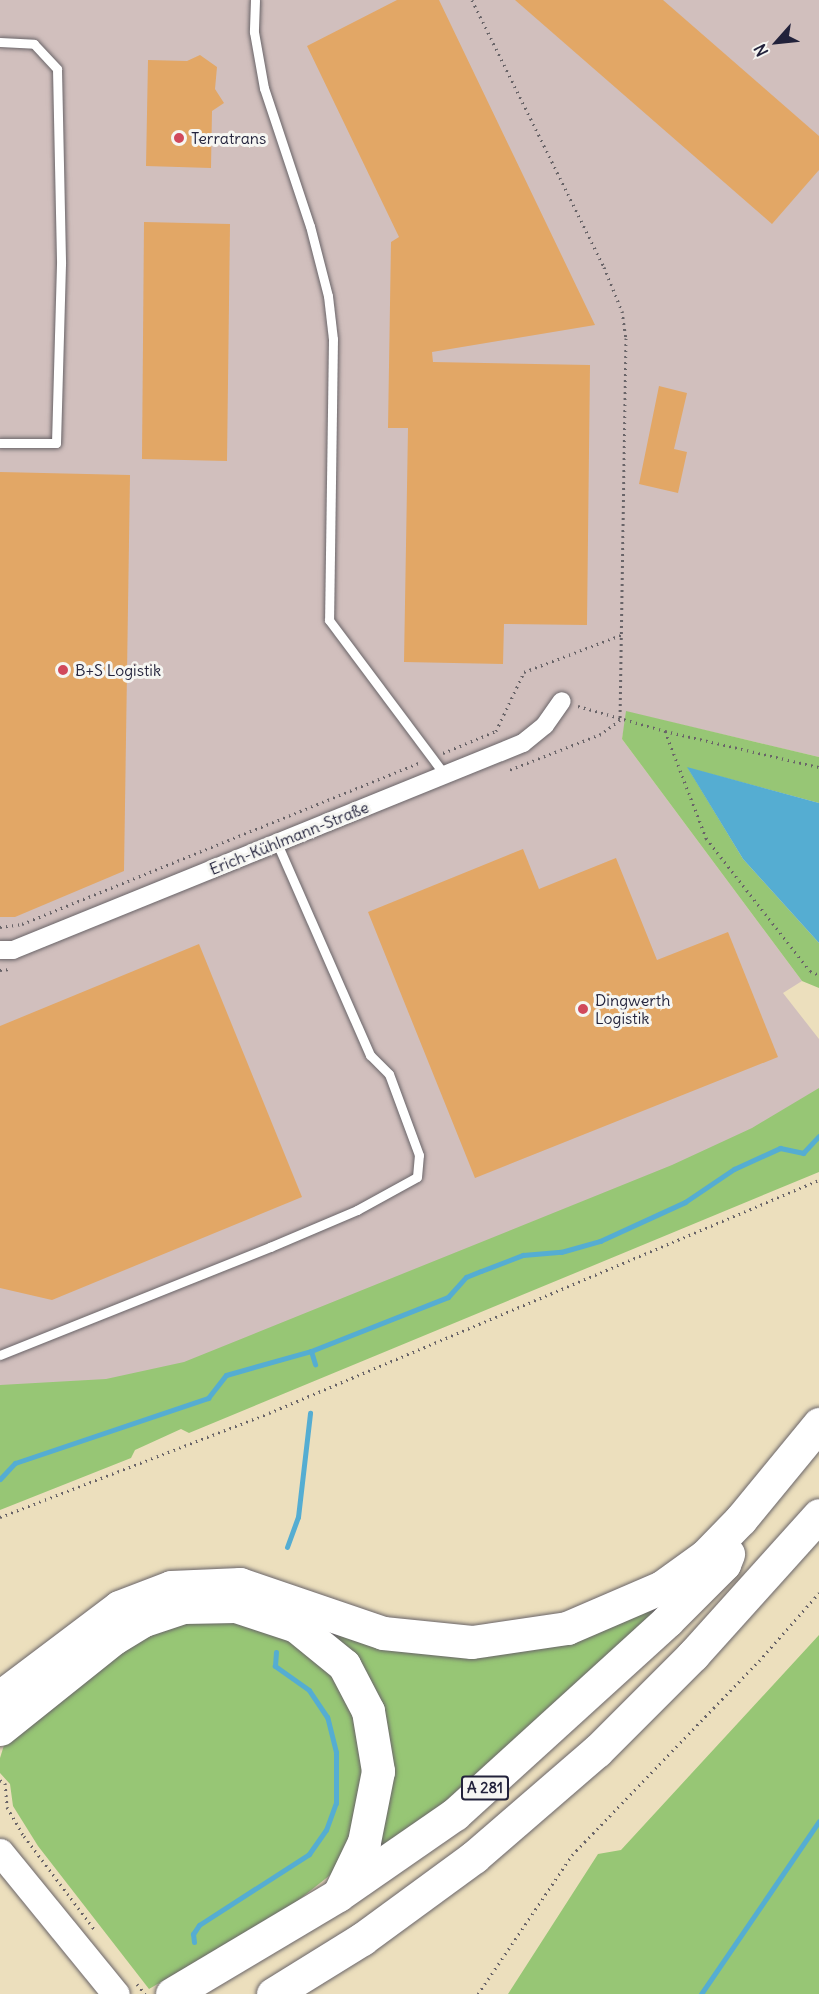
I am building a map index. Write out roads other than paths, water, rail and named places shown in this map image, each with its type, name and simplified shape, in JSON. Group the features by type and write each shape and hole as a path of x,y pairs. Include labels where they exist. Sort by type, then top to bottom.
{"highway":[{"name":"A 281","path":"172,1994 338,1895 455,1814 667,1621 724,1564 741,1519 819,1424"},
{"name":"A 281","path":"273,1994 362,1939 474,1857 588,1759 693,1655 819,1515"},
{"path":"2,1724 119,1607 171,1587 240,1584 383,1633 472,1642 513,1638 567,1628 662,1587 705,1556 741,1519"},
{"path":"2,1724 114,1638 144,1620 183,1607 236,1606 296,1626 344,1665 368,1712 376,1761 364,1842 338,1895"}],"street":[{"name":"Erich-Kühlmann-Straße","path":"0,950 13,950 523,743 544,725 562,701"},
{"path":"0,1852 116,1994"}],"lane":[{"path":"255,0 254,32 264,88 310,226 328,296 333,339 328,620 434,757 445,775"},
{"path":"0,42 34,44 50,57 57,69 61,264 56,443 0,443"},
{"path":"0,1355 280,1243 357,1210 417,1177 419,1155 389,1074 370,1055 277,843"}],"water":[{"path":"687,767 819,803 819,943 743,859"}],"waterway":[{"path":"0,1479 15,1463 208,1398 226,1375 311,1351 448,1297 466,1277 481,1271 523,1255 561,1252 600,1241 685,1202 734,1169 780,1148 803,1153 819,1136"},
{"path":"311,1351 315,1364"},
{"path":"287,1547 298,1517 310,1413"},
{"path":"194,1942 193,1934 199,1925 309,1854 326,1830 336,1803 336,1752 327,1717 309,1690 275,1666 276,1652"},
{"path":"701,1994 819,1821"}],"place":[{"name":"Terratrans","path":"179,138"},
{"name":"B+S Logistik","path":"63,670"},
{"name":"Dingwerth Logistik","path":"583,1009"}]}
